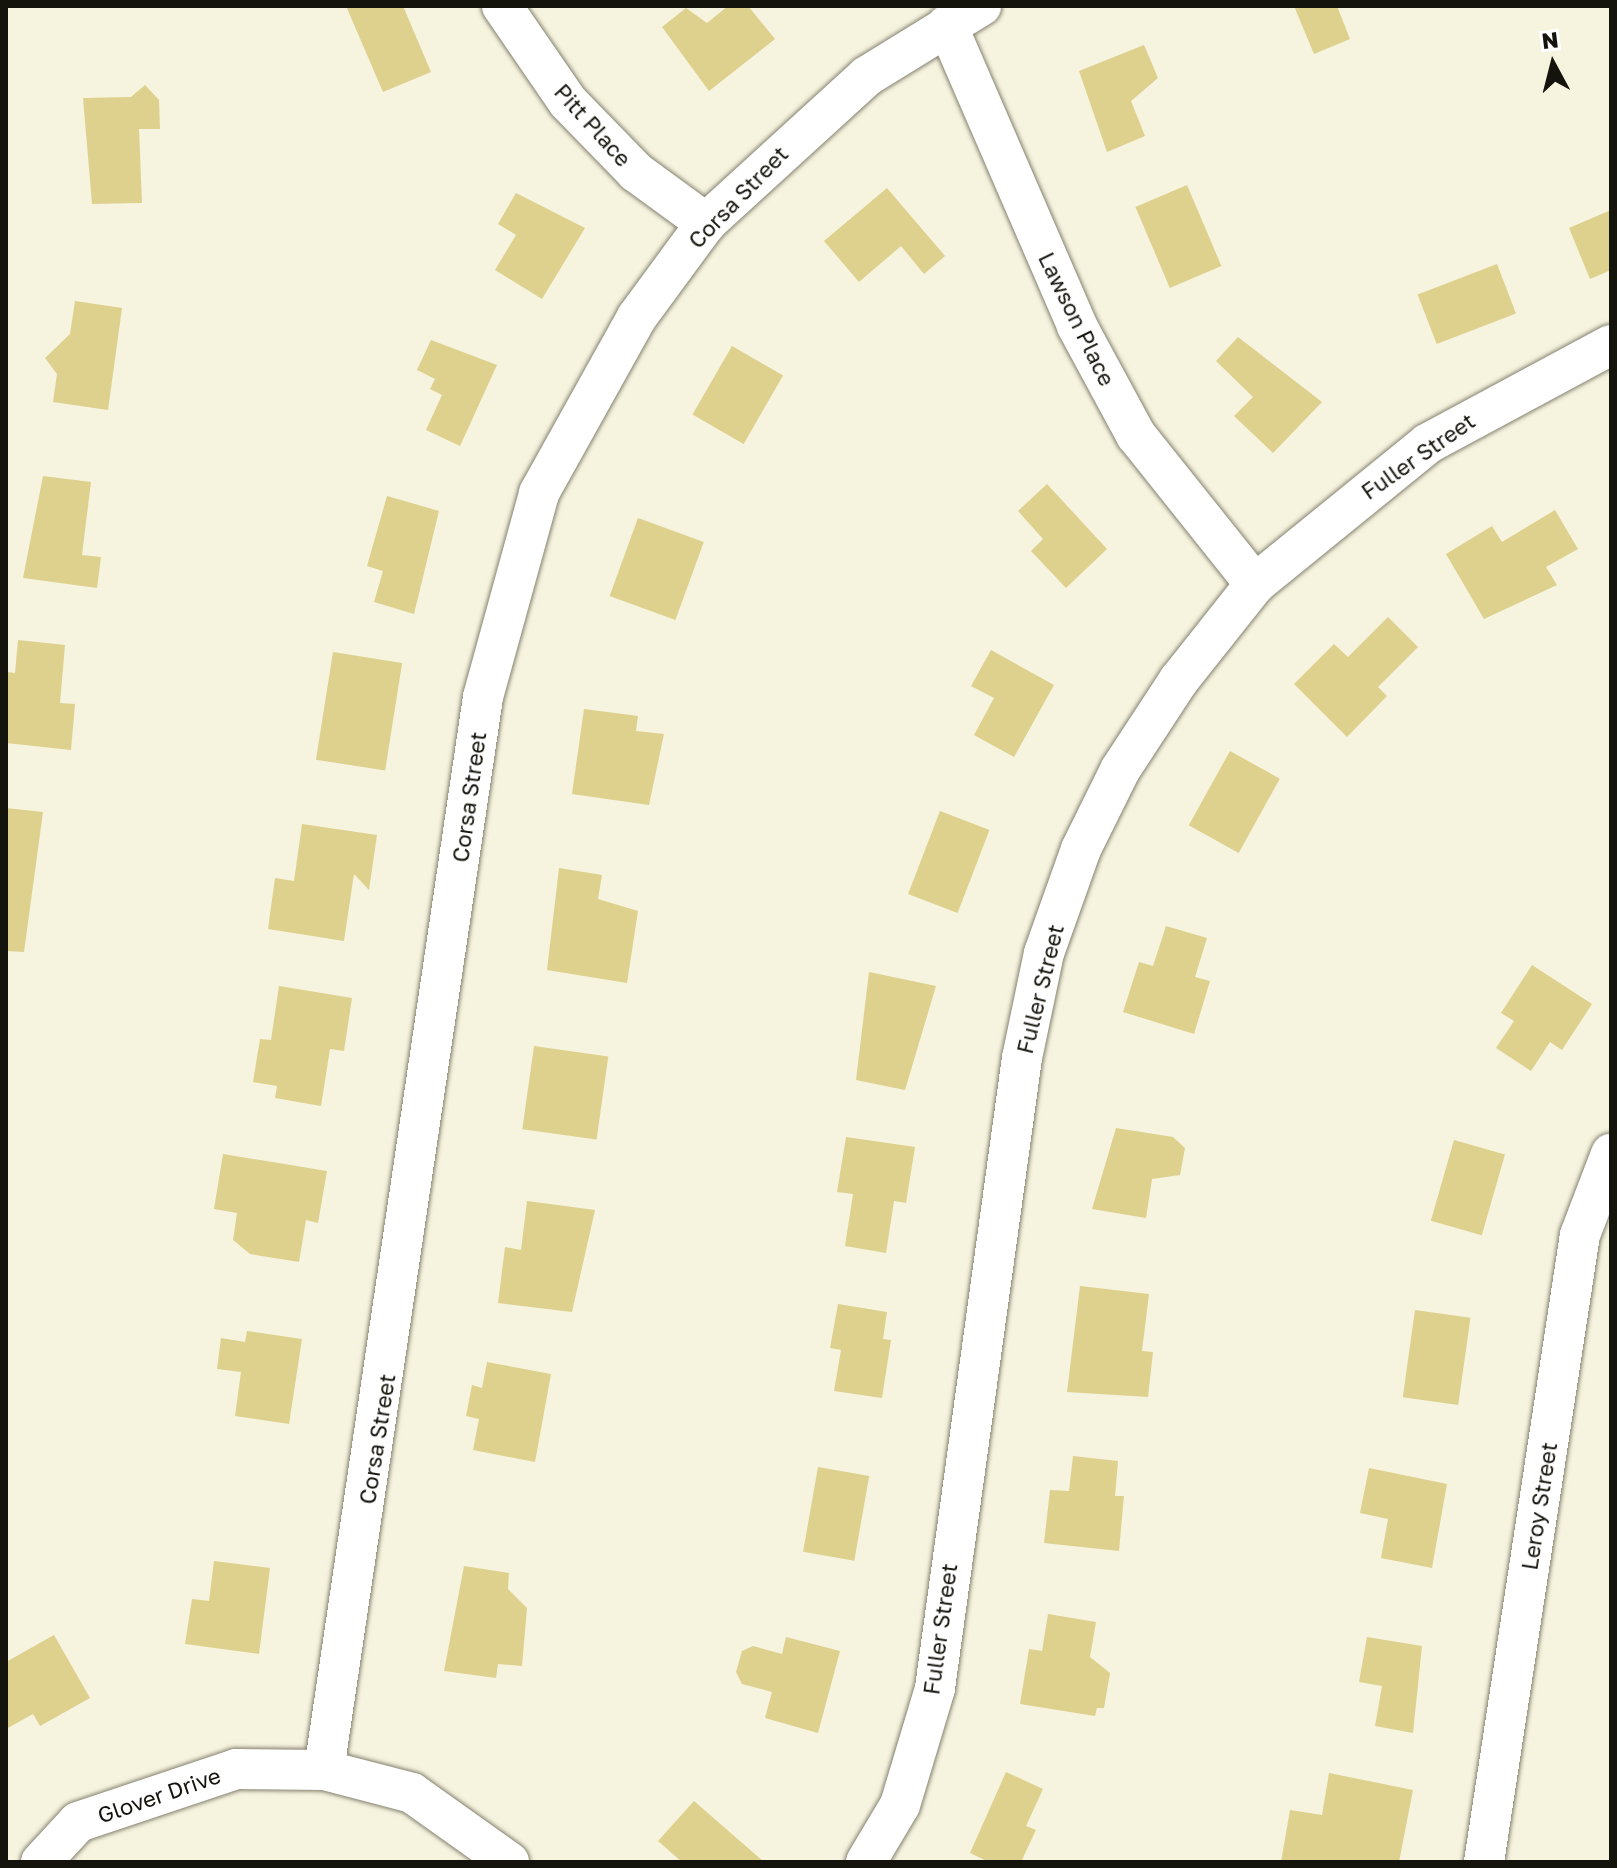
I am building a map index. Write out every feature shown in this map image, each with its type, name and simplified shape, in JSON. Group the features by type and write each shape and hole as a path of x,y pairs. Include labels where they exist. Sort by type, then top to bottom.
{"street":[{"name":"Pitt Place","path":"502,6 568,102 636,172 706,223"},
{"name":"Corsa Street","path":"324,1770 483,697 506,596 539,493 581,407 706,223 867,76 964,16"},
{"name":"Lawson Place","path":"964,16 1077,326 1136,435 1255,584"},
{"name":"Fuller Street","path":"866,1862 900,1805 935,1688 971,1388 1044,953 1081,849 1120,770 1255,584 1427,444 1611,345"},
{"name":"Leroy Street","path":"1484,1862 1580,1235 1611,1154"},
{"name":"Glover Drive","path":"41,1862 78,1822 159,1790 236,1769 324,1770 412,1793 509,1862"}],"building":[{"path":"346,6 403,6 431,72 383,92"},
{"path":"728,6 748,6 775,39 709,91 662,27 686,8 707,23"},
{"path":"1294,6 1337,6 1350,39 1314,54"},
{"path":"1144,45 1158,78 1131,101 1145,136 1107,152 1079,71"},
{"path":"145,85 159,100 160,129 139,129 142,203 92,204 83,98 131,97"},
{"path":"1187,185 1221,266 1170,288 1135,207"},
{"path":"887,188 945,256 924,274 901,246 859,282 824,241"},
{"path":"516,193 585,228 542,299 495,270 516,235 498,224"},
{"path":"1611,210 1611,270 1590,279 1569,228"},
{"path":"1497,264 1516,313 1437,344 1418,294"},
{"path":"75,301 122,308 108,410 53,402 57,374 45,358 70,334"},
{"path":"1238,337 1322,402 1273,453 1234,416 1253,397 1216,361"},
{"path":"431,340 497,365 460,446 426,430 442,395 430,389 435,379 417,370"},
{"path":"732,346 783,376 744,444 692,414"},
{"path":"43,476 91,482 82,555 101,557 97,588 23,578"},
{"path":"1047,484 1107,549 1066,588 1031,551 1043,539 1018,511"},
{"path":"387,496 439,511 414,614 374,602 383,571 367,566"},
{"path":"1555,510 1578,549 1546,567 1557,585 1484,619 1446,554 1492,526 1502,542"},
{"path":"638,518 704,542 675,620 610,596"},
{"path":"1388,617 1418,647 1378,687 1387,696 1347,737 1294,684 1334,644 1348,657"},
{"path":"18,640 65,645 60,703 75,704 71,750 6,743 6,672 15,673"},
{"path":"991,650 1054,685 1014,757 974,735 994,698 971,686"},
{"path":"333,652 402,663 385,771 316,760"},
{"path":"584,709 638,716 636,731 664,734 649,805 572,794"},
{"path":"1230,751 1280,779 1239,853 1189,825"},
{"path":"6,808 43,812 24,952 6,951"},
{"path":"940,811 989,830 958,913 908,894"},
{"path":"302,824 377,835 369,890 354,874 344,941 268,929 275,878 294,881"},
{"path":"559,868 602,875 598,899 638,911 627,983 547,970"},
{"path":"1166,926 1207,938 1195,977 1210,981 1194,1034 1123,1012 1139,962 1153,966"},
{"path":"1532,965 1592,1004 1562,1050 1550,1042 1531,1071 1496,1048 1514,1021 1501,1013"},
{"path":"869,972 936,986 905,1090 856,1080"},
{"path":"279,986 352,998 344,1051 330,1049 321,1106 275,1098 277,1086 253,1082 260,1039 271,1040"},
{"path":"534,1046 608,1056 597,1140 522,1129"},
{"path":"1116,1128 1173,1137 1185,1148 1180,1175 1152,1179 1146,1218 1092,1209"},
{"path":"846,1137 915,1147 906,1203 894,1201 886,1253 845,1246 853,1194 837,1192"},
{"path":"1454,1140 1505,1155 1482,1235 1431,1221"},
{"path":"223,1154 327,1171 318,1223 306,1220 299,1262 250,1254 233,1240 237,1213 214,1209"},
{"path":"527,1201 595,1210 572,1312 498,1303 505,1247 521,1250"},
{"path":"1080,1286 1149,1294 1142,1351 1153,1352 1148,1397 1067,1392"},
{"path":"838,1304 887,1312 883,1339 891,1340 882,1398 834,1391 841,1350 830,1348"},
{"path":"1415,1310 1470,1318 1458,1405 1403,1397"},
{"path":"247,1331 302,1339 289,1424 235,1416 241,1372 217,1369 221,1338 245,1342"},
{"path":"487,1362 551,1374 535,1462 473,1450 479,1419 466,1416 472,1385 482,1388"},
{"path":"1073,1456 1118,1461 1115,1496 1124,1496 1119,1551 1044,1543 1050,1490 1069,1491"},
{"path":"818,1467 869,1476 854,1561 803,1552"},
{"path":"1369,1468 1447,1484 1432,1568 1381,1558 1388,1519 1360,1513"},
{"path":"214,1561 270,1568 259,1654 185,1644 192,1599 209,1601"},
{"path":"464,1566 509,1573 508,1589 527,1608 522,1666 498,1664 496,1678 444,1671"},
{"path":"1048,1614 1096,1622 1090,1657 1110,1673 1104,1708 1097,1708 1095,1716 1020,1704 1029,1649 1042,1651"},
{"path":"54,1635 90,1698 40,1726 33,1714 6,1729 6,1662"},
{"path":"786,1637 840,1651 818,1733 765,1718 772,1692 742,1684 736,1672 742,1651 753,1646 782,1654"},
{"path":"1367,1637 1422,1646 1413,1733 1375,1726 1382,1686 1359,1682"},
{"path":"1006,1772 1043,1789 1026,1826 1036,1830 1021,1862 989,1862 970,1853"},
{"path":"1329,1773 1413,1790 1399,1862 1281,1862 1290,1810 1322,1815"},
{"path":"694,1801 764,1862 682,1862 658,1841"}]}
